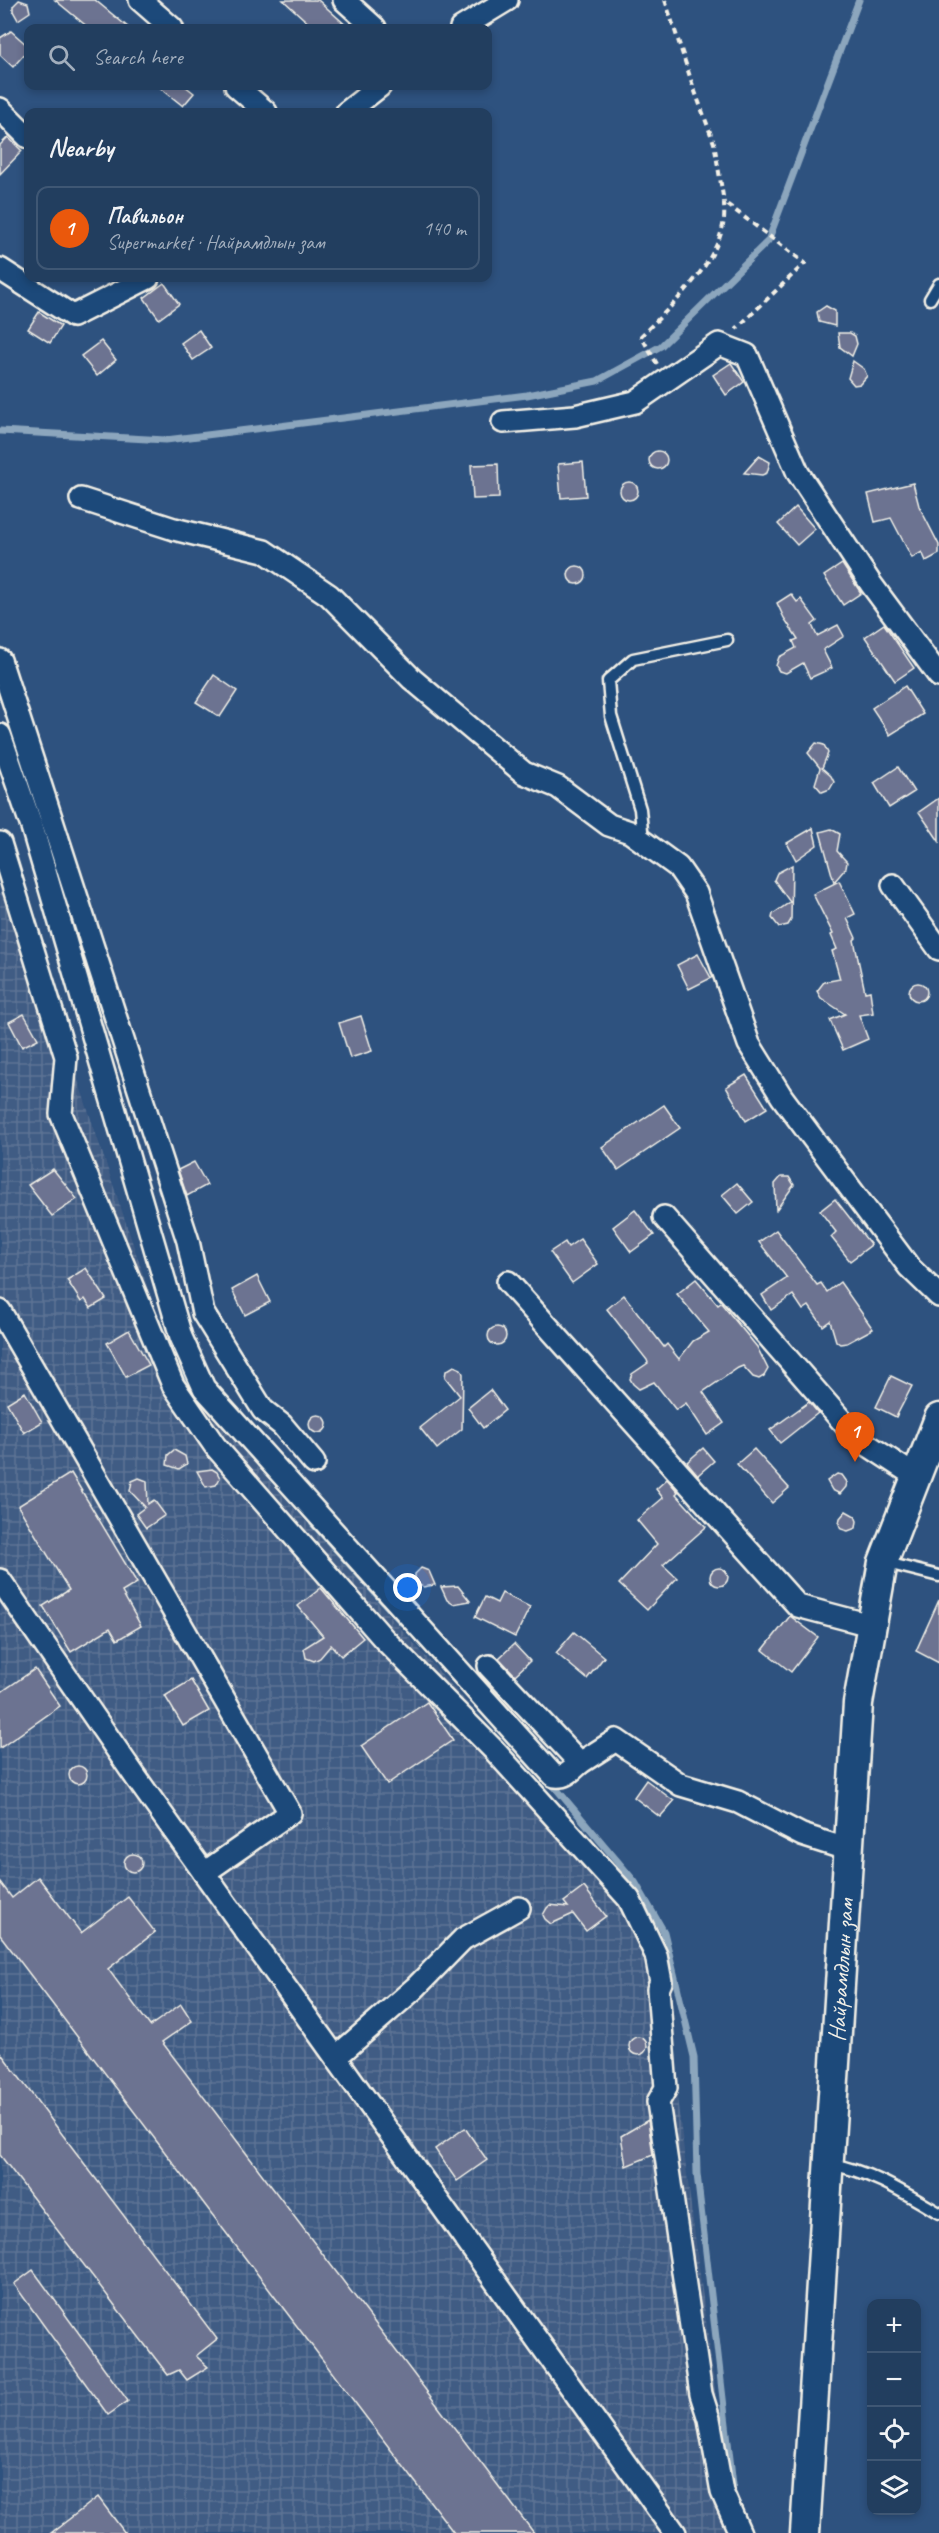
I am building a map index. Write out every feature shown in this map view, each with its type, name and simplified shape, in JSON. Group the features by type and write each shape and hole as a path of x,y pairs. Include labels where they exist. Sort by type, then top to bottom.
{"main road":[{"name":"Найрамдлын зам","path":"805,2533 858,1703 870,1625 883,1562 939,1418"}],"street":[{"path":"140,0 167,24"},
{"path":"344,0 371,24"},
{"path":"468,24 507,0"},
{"path":"241,90 261,108"},
{"path":"352,108 375,90"},
{"path":"0,109 24,133"},
{"path":"0,269 73,316 140,282"},
{"path":"503,422 575,416 634,402 720,344 747,355 798,473 871,584 939,676"},
{"path":"81,499 174,529 264,552 329,595 412,679 524,773 558,787 609,825 630,832 678,867 696,893 750,1044 782,1097 909,1267 939,1296"},
{"path":"0,660 188,1241 203,1313 263,1410 282,1425 314,1463"},
{"path":"0,735 32,827 181,1337 204,1388 554,1776 566,1775 580,1763 616,1740 681,1785 738,1802 802,1835 849,1850"},
{"path":"0,843 66,1057 61,1114 173,1385 215,1446 384,1639 493,1749 629,1899 656,1955 661,1982 658,1989 666,2088 658,2102 668,2181 701,2394 710,2419 722,2492 740,2533"},
{"path":"893,885 939,949"},
{"path":"664,1217 857,1438 915,1476"},
{"path":"508,1281 798,1606 870,1625"},
{"path":"0,1311 290,1813 204,1873"},
{"path":"0,1580 204,1873 675,2533"},
{"path":"489,1666 580,1763"},
{"path":"336,2057 415,1988 463,1939 519,1908"}],"lane":[{"path":"930,299 939,284"},
{"path":"644,842 640,809 611,716 608,681 633,659 727,640"},
{"path":"883,1562 939,1576"},
{"path":"829,2164 844,2166 882,2181 939,2213"}],"path":[{"path":"655,361 641,336 683,295 712,253 723,226 724,202 714,142 665,0"},
{"path":"720,344 806,263 724,202"}],"shaded area":[{"path":"0,848 178,1378 631,1887 656,1936 729,2498 752,2533 0,2533"}],"building":[{"path":"19,0 28,3 30,12 18,20 13,6"},
{"path":"55,0 95,0 124,24 84,24"},
{"path":"283,0 318,0 345,24 310,24"},
{"path":"11,31 24,42 24,55 13,67 0,55 0,38"},
{"path":"163,90 190,90 194,93 183,106"},
{"path":"8,137 22,151 0,174 0,145"},
{"path":"164,283 179,304 159,319 144,298"},
{"path":"826,306 835,311 835,326 819,322 817,312"},
{"path":"39,312 61,326 50,343 28,329"},
{"path":"199,330 211,348 193,360 181,343"},
{"path":"838,333 850,333 855,336 857,344 852,356 840,347"},
{"path":"101,341 116,360 97,376 81,356"},
{"path":"853,361 864,369 867,376 860,384 854,385 848,378"},
{"path":"731,363 744,382 726,395 713,375"},
{"path":"654,451 662,451 667,456 665,467 654,469 649,464 649,456"},
{"path":"759,456 770,462 767,473 762,475 744,473"},
{"path":"583,462 586,496 561,498 558,464"},
{"path":"498,464 499,498 473,499 471,465"},
{"path":"625,482 633,482 638,487 636,498 625,500 620,495 620,487"},
{"path":"913,483 919,506 939,545 939,554 926,561 922,552 912,558 891,518 875,522 868,494"},
{"path":"796,507 815,529 797,545 778,524"},
{"path":"842,564 861,593 843,605 824,576"},
{"path":"573,566 581,566 586,571 584,582 573,584 568,579 568,571"},
{"path":"791,594 797,602 801,599 817,621 812,625 817,636 838,625 844,636 823,650 832,668 810,678 803,663 786,673 779,671 776,666 779,657 796,648 793,641 798,639 777,603"},
{"path":"884,624 914,668 895,681 865,637"},
{"path":"214,675 237,691 220,717 196,702"},
{"path":"905,686 923,714 890,735 872,708"},
{"path":"816,743 824,745 828,753 822,768 834,782 830,789 822,792 815,784 820,768 808,753"},
{"path":"898,767 914,792 889,808 874,783"},
{"path":"939,798 939,841 919,812"},
{"path":"813,828 817,845 796,860 787,843"},
{"path":"831,829 840,834 837,851 847,862 846,868 834,882 820,832"},
{"path":"792,865 791,920 788,925 779,927 772,918 773,914 790,902 774,880 777,873"},
{"path":"839,881 855,914 847,918 856,938 854,940 865,992 870,991 873,1013 859,1015 868,1039 843,1050 830,1020 845,1014 821,998 817,991 824,982 840,979 832,951 837,949 831,935 833,934 813,894"},
{"path":"698,954 711,978 689,989 677,965"},
{"path":"918,983 926,988 927,992 922,1000 918,1001 910,996 909,992 914,984"},
{"path":"24,1014 38,1039 22,1047 9,1022"},
{"path":"361,1016 372,1051 350,1058 339,1023"},
{"path":"746,1075 767,1108 746,1121 726,1087"},
{"path":"664,1105 680,1128 618,1170 602,1147"},
{"path":"194,1162 207,1185 187,1196 178,1170"},
{"path":"53,1169 77,1199 52,1216 28,1185"},
{"path":"781,1177 789,1177 794,1185 776,1210 775,1184"},
{"path":"737,1183 753,1202 738,1214 722,1195"},
{"path":"835,1199 871,1245 850,1261 831,1237 836,1232 820,1211"},
{"path":"635,1210 654,1235 631,1252 613,1227"},
{"path":"776,1230 817,1285 821,1283 827,1292 840,1282 873,1329 847,1343 840,1344 836,1341 830,1321 823,1326 809,1306 803,1310 793,1295 771,1310 762,1295 787,1278 759,1242"},
{"path":"580,1239 598,1264 572,1283 550,1252 565,1242 568,1247"},
{"path":"86,1268 106,1299 91,1308 85,1299 81,1302 67,1280"},
{"path":"257,1276 270,1302 245,1315 232,1290"},
{"path":"696,1279 718,1305 721,1303 757,1347 768,1369 759,1379 753,1377 743,1366 703,1392 724,1423 707,1435 686,1403 676,1410 654,1382 639,1389 633,1384 630,1379 632,1374 648,1363 647,1360 607,1309 624,1295 664,1347 667,1344 679,1359 693,1341 709,1332 677,1294"},
{"path":"493,1327 501,1327 506,1332 504,1343 493,1345 488,1340 488,1332"},
{"path":"129,1330 149,1365 126,1377 107,1343"},
{"path":"454,1366 461,1369 463,1374 462,1429 437,1449 420,1428 460,1396 445,1377 446,1371"},
{"path":"891,1376 912,1386 896,1417 876,1407"},
{"path":"490,1390 505,1410 483,1428 468,1408"},
{"path":"25,1392 42,1422 24,1433 7,1403"},
{"path":"809,1402 818,1413 780,1443 770,1430"},
{"path":"314,1415 322,1415 327,1420 325,1431 314,1433 309,1428 309,1420"},
{"path":"703,1448 714,1461 698,1475 687,1462"},
{"path":"754,1449 789,1488 772,1503 737,1464"},
{"path":"174,1450 185,1456 187,1464 179,1469 167,1465 168,1455"},
{"path":"212,1469 220,1478 216,1485 206,1487 197,1471"},
{"path":"71,1473 137,1583 122,1592 141,1626 117,1640 110,1628 71,1652 43,1606 69,1590 18,1506"},
{"path":"837,1474 842,1475 847,1482 840,1494 832,1490 827,1481"},
{"path":"139,1478 147,1481 148,1504 154,1500 165,1515 146,1528 136,1514 145,1507 130,1491 132,1481"},
{"path":"667,1479 678,1492 676,1494 706,1527 663,1565 677,1578 647,1610 619,1584 657,1544 637,1520 663,1498 656,1489"},
{"path":"846,1511 855,1516 857,1521 856,1528 848,1531 841,1529 839,1524 840,1518"},
{"path":"421,1568 429,1571 435,1585 423,1587 415,1583 415,1574"},
{"path":"719,1568 726,1570 728,1577 726,1584 719,1586 712,1584 710,1577 712,1570"},
{"path":"458,1586 470,1601 453,1604 447,1600 441,1587"},
{"path":"321,1588 363,1638 341,1656 331,1645 320,1658 314,1661 306,1658 304,1648 323,1636 298,1606"},
{"path":"502,1593 530,1607 515,1637 475,1617 485,1597 497,1603"},
{"path":"939,1600 939,1663 916,1651"},
{"path":"790,1616 818,1637 791,1672 763,1650"},
{"path":"574,1632 604,1657 587,1679 556,1653"},
{"path":"514,1644 530,1661 515,1675 499,1658"},
{"path":"35,1669 60,1706 0,1748 0,1693"},
{"path":"191,1680 209,1711 183,1726 165,1696"},
{"path":"427,1702 453,1740 387,1784 361,1746"},
{"path":"74,1766 82,1766 87,1771 85,1782 74,1784 69,1779 69,1771"},
{"path":"646,1780 674,1801 660,1817 634,1797"},
{"path":"129,1854 137,1854 142,1859 140,1870 129,1872 124,1867 124,1859"},
{"path":"38,1877 81,1933 128,1897 155,1932 108,1969 150,2026 181,2004 192,2021 162,2042 534,2533 454,2533 0,1935 0,1882 12,1898"},
{"path":"584,1887 606,1916 586,1931 573,1914 551,1924 545,1919 543,1915 550,1905 568,1907 564,1902"},
{"path":"634,2037 642,2037 647,2042 645,2053 634,2055 629,2050 629,2042"},
{"path":"0,2052 217,2339 196,2356 208,2367 187,2380 179,2370 168,2375 0,2155"},
{"path":"648,2120 653,2155 626,2166 621,2136"},
{"path":"465,2128 487,2160 457,2181 435,2149"},
{"path":"33,2270 128,2401 108,2415 14,2284"},
{"path":"98,2497 125,2533 51,2533"}],"waterway":[{"path":"0,431 166,440 527,395 597,381 661,346 768,241 859,0"},
{"path":"181,1359 187,1379 195,1389"},
{"path":"313,1524 402,1623"},
{"path":"549,1780 635,1882 664,1932 694,2057 697,2174 733,2485"}],"place":[{"name":"Павильон","path":"855,1462"}]}
